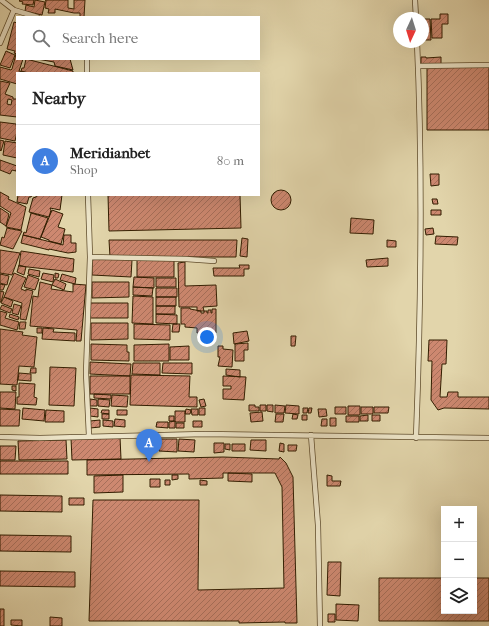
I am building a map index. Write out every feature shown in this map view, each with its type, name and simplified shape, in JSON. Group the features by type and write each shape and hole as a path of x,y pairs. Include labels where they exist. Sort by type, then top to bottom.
{"lane":[{"path":"1,0 14,10 34,16"},
{"path":"416,0 416,12"},
{"path":"0,42 14,10"},
{"path":"416,438 420,282 417,48"},
{"path":"87,60 87,72"},
{"path":"418,66 489,65"},
{"path":"88,196 90,257 86,373 89,436"},
{"path":"90,257 214,261"},
{"path":"0,437 40,438 205,434 311,434 416,438 489,438"},
{"path":"311,434 318,525 320,626"}],"building":[{"path":"34,0 33,5 22,4 23,2 19,1"},
{"path":"35,0 45,2 42,15 25,11 26,5 34,7"},
{"path":"46,0 68,0 68,8 74,9 74,0 85,0 84,16 80,16 80,13 55,9 55,13 48,13 49,9 45,8"},
{"path":"440,14 448,14 448,24 442,24 442,38 432,38 431,19 440,19"},
{"path":"429,19 430,19 431,40 429,40"},
{"path":"14,22 16,23 16,54 14,53 15,51 7,49"},
{"path":"6,51 15,55 10,68 0,65"},
{"path":"16,54 16,60 23,60 19,71 22,72 16,72 16,84 0,79 0,67 12,69"},
{"path":"421,57 441,57 441,65 421,65"},
{"path":"26,60 30,60 73,72 21,71 22,68 24,68"},
{"path":"43,60 70,60 73,70 55,66 54,62"},
{"path":"427,66 489,66 489,130 427,130"},
{"path":"0,81 10,83 5,94 13,97 13,99 16,99 16,117 0,115","holes":["8,99 12,100 11,105 7,104"]},
{"path":"0,122 16,124 15,141 0,138"},
{"path":"0,140 4,141 1,151 0,150"},
{"path":"5,141 16,143 16,158 3,155"},
{"path":"0,160 16,166 16,171 12,170 10,174 0,170"},
{"path":"430,174 439,174 439,185 431,186"},
{"path":"277,190 285,190 291,196 291,204 285,210 277,210 271,204 271,196"},
{"path":"0,192 9,197 8,199 26,207 21,230 6,227 11,213 0,206"},
{"path":"18,196 32,196 29,197 27,204 17,202"},
{"path":"62,196 60,210 50,208 51,210 49,217 29,212 33,198"},
{"path":"108,196 240,196 241,228 109,231"},
{"path":"432,199 437,199 438,204 433,204"},
{"path":"0,208 9,214 6,226 0,222"},
{"path":"52,210 63,214 58,227 65,229 61,244 41,237"},
{"path":"431,210 441,210 441,215 431,215"},
{"path":"31,213 48,218 40,239 23,235 24,232 26,233"},
{"path":"351,218 374,220 373,234 350,233"},
{"path":"7,228 22,231 13,249 0,245"},
{"path":"433,228 434,234 426,235 425,229"},
{"path":"23,235 63,245 64,235 71,235 71,243 76,243 76,252 68,253 49,250 21,243"},
{"path":"436,236 458,237 457,245 435,244"},
{"path":"242,238 248,239 247,257 240,256"},
{"path":"109,240 237,240 236,257 110,257"},
{"path":"387,240 396,241 396,247 387,247"},
{"path":"0,250 20,253 12,275 0,273"},
{"path":"21,251 74,259 73,272 19,266"},
{"path":"92,258 132,260 131,277 92,275"},
{"path":"388,258 388,266 367,267 366,260"},
{"path":"137,259 174,259 174,277 137,277"},
{"path":"185,262 185,286 216,285 217,306 203,307 204,311 197,311 197,307 179,307 178,263"},
{"path":"19,265 26,267 24,275 17,272"},
{"path":"239,265 249,265 249,269 244,269 244,276 214,276 213,268 240,268"},
{"path":"29,269 40,271 39,277 28,274"},
{"path":"14,273 26,278 21,289 33,291 26,320 20,319 22,303 4,297"},
{"path":"43,273 54,275 53,282 41,279"},
{"path":"55,273 59,274 58,278 55,278"},
{"path":"0,274 9,276 7,285 0,283"},
{"path":"62,274 76,278 75,284 60,280"},
{"path":"28,275 39,279 35,290 24,287"},
{"path":"134,277 154,278 154,288 133,287"},
{"path":"156,278 176,278 176,287 156,287"},
{"path":"55,279 66,284 64,290 52,285"},
{"path":"40,282 52,285 51,289 73,292 73,284 86,285 81,341 76,341 77,330 30,326 33,296 38,297"},
{"path":"92,282 129,282 129,297 92,298"},
{"path":"0,284 5,285 3,290 0,290"},
{"path":"133,287 153,288 152,296 133,295"},
{"path":"156,288 177,288 177,297 156,297"},
{"path":"0,291 4,292 1,302 0,302"},
{"path":"133,296 153,297 153,324 132,323"},
{"path":"4,297 13,301 11,307 1,303"},
{"path":"156,297 176,297 176,306 156,306"},
{"path":"90,303 128,303 128,318 90,318"},
{"path":"14,304 21,306 18,315 12,313"},
{"path":"2,305 12,309 10,313 0,309"},
{"path":"156,306 175,306 175,314 156,314"},
{"path":"181,308 190,308 201,311 201,313 207,311 208,313 208,310 211,310 212,313 212,309 216,309 216,333 197,333 197,328 185,327 185,324 181,324"},
{"path":"0,311 7,313 5,318 19,322 17,330 0,325"},
{"path":"10,314 19,317 18,320 9,317"},
{"path":"156,314 177,315 177,324 156,323"},
{"path":"20,322 26,322 25,329 19,329"},
{"path":"91,323 128,323 128,339 91,340"},
{"path":"134,324 170,325 170,340 134,339"},
{"path":"173,324 180,324 179,332 172,332"},
{"path":"37,328 42,328 42,333 37,333"},
{"path":"43,328 54,329 53,332 75,333 75,341 42,339"},
{"path":"0,329 23,332 22,335 37,337 34,367 19,366 17,385 0,384"},
{"path":"247,331 249,341 234,344 233,333"},
{"path":"291,336 296,336 295,346 291,346"},
{"path":"429,340 447,340 446,364 442,364 440,397 447,397 448,392 458,392 458,397 489,397 489,409 444,408 438,410 431,400 432,361 428,361"},
{"path":"248,343 248,350 244,350 244,361 235,361 235,344"},
{"path":"91,344 127,345 129,361 91,360"},
{"path":"169,344 169,361 134,361 134,345"},
{"path":"189,346 189,360 170,360 170,347"},
{"path":"218,346 223,346 223,349 233,350 232,367 218,366 220,357 218,357"},
{"path":"90,362 131,364 130,376 90,374"},
{"path":"133,363 160,363 160,375 132,374"},
{"path":"163,363 192,363 192,374 162,373"},
{"path":"50,367 76,368 74,406 49,405"},
{"path":"31,368 36,368 36,373 30,373"},
{"path":"226,369 240,370 240,377 226,375"},
{"path":"19,373 31,374 31,381 18,380"},
{"path":"131,375 190,376 189,397 197,397 197,407 130,405"},
{"path":"90,376 130,376 130,394 90,394"},
{"path":"223,376 246,377 244,400 223,399 223,389 231,389 231,386 223,386"},
{"path":"19,383 35,384 34,397 37,398 36,405 17,404 17,397 19,397"},
{"path":"12,386 16,386 16,391 12,390"},
{"path":"0,392 16,392 15,409 0,408"},
{"path":"94,394 111,395 111,399 94,398"},
{"path":"112,395 128,396 127,407 111,406"},
{"path":"90,399 97,400 97,406 90,406"},
{"path":"98,399 110,400 109,407 98,406"},
{"path":"204,399 206,406 201,407 199,400"},
{"path":"249,405 259,407 259,411 249,411"},
{"path":"260,405 266,405 266,411 260,411"},
{"path":"267,405 273,405 273,412 267,411"},
{"path":"275,405 285,406 284,413 275,413"},
{"path":"286,405 299,406 299,414 285,413"},
{"path":"348,406 360,406 360,415 348,415"},
{"path":"335,407 346,407 346,414 335,414"},
{"path":"361,407 373,407 373,414 361,414"},
{"path":"374,407 389,407 388,413 374,413"},
{"path":"23,408 45,410 44,421 22,419"},
{"path":"90,408 98,409 98,417 90,416"},
{"path":"199,408 205,408 205,415 199,415"},
{"path":"303,408 308,408 307,413 303,413"},
{"path":"309,408 312,408 311,413 308,413"},
{"path":"0,409 20,410 19,426 0,426"},
{"path":"186,409 191,410 190,414 185,414"},
{"path":"191,409 198,409 198,415 192,415"},
{"path":"318,409 326,409 327,416 319,417"},
{"path":"46,410 64,411 64,422 45,422"},
{"path":"102,410 109,410 109,414 101,413"},
{"path":"117,410 127,410 127,415 117,415"},
{"path":"175,411 185,411 185,422 175,422"},
{"path":"262,412 263,421 251,422 250,413"},
{"path":"102,414 109,414 109,419 102,419"},
{"path":"276,414 284,414 283,422 275,422"},
{"path":"293,414 298,415 297,419 292,419"},
{"path":"302,415 307,415 307,420 302,420"},
{"path":"368,415 368,421 360,421 360,416"},
{"path":"372,415 380,415 380,421 372,421"},
{"path":"169,416 174,416 174,421 169,421"},
{"path":"346,416 359,416 359,422 346,422"},
{"path":"330,418 336,418 336,426 330,426"},
{"path":"115,419 125,420 125,427 114,426"},
{"path":"322,419 327,419 327,426 321,426"},
{"path":"100,420 100,427 90,428 90,421"},
{"path":"103,420 113,421 113,427 103,426"},
{"path":"175,421 175,428 169,428 169,422"},
{"path":"193,421 202,421 202,427 193,427"},
{"path":"157,422 168,422 168,428 156,427"},
{"path":"176,423 184,423 184,428 176,428"},
{"path":"120,437 121,459 72,460 71,438"},
{"path":"159,439 177,439 177,452 159,451"},
{"path":"179,439 195,440 194,452 178,451"},
{"path":"66,440 67,459 19,460 18,441"},
{"path":"251,440 266,440 266,451 250,450"},
{"path":"214,443 224,443 224,452 214,453"},
{"path":"280,443 284,444 284,452 279,451"},
{"path":"225,444 230,444 230,450 225,449"},
{"path":"232,444 245,444 245,451 232,451"},
{"path":"288,445 297,445 296,451 288,451"},
{"path":"0,446 16,446 15,460 0,460"},
{"path":"223,457 279,459 280,457 286,463 293,477 297,623 239,623 239,621 89,621 93,500 199,500 198,590 284,588 282,487 275,473 223,473 223,478 189,479 189,474 87,475 87,460"},
{"path":"0,461 68,461 68,474 0,474"},
{"path":"228,473 252,474 252,482 228,481"},
{"path":"123,475 123,492 94,493 94,476"},
{"path":"172,475 178,475 178,479 172,480"},
{"path":"327,475 332,476 332,481 341,481 340,486 327,486"},
{"path":"150,479 160,479 160,487 150,487"},
{"path":"165,480 170,480 170,485 165,485"},
{"path":"200,480 207,481 207,485 200,485"},
{"path":"0,495 62,496 62,512 0,511"},
{"path":"69,498 84,498 84,505 69,505"},
{"path":"0,535 71,536 71,552 0,551"},
{"path":"328,562 341,562 340,596 327,595"},
{"path":"0,571 75,572 75,587 0,586"},
{"path":"379,578 441,578 441,614 477,614 477,578 489,578 489,621 379,621"},
{"path":"336,604 359,605 358,621 336,620"},
{"path":"0,609 4,609 4,626 0,626"},
{"path":"328,614 335,614 335,622 328,622"},
{"path":"50,617 62,618 62,626 50,626"},
{"path":"11,620 22,620 22,626 11,625"}],"place":[{"name":"Meridianbet","path":"149,462"}]}
